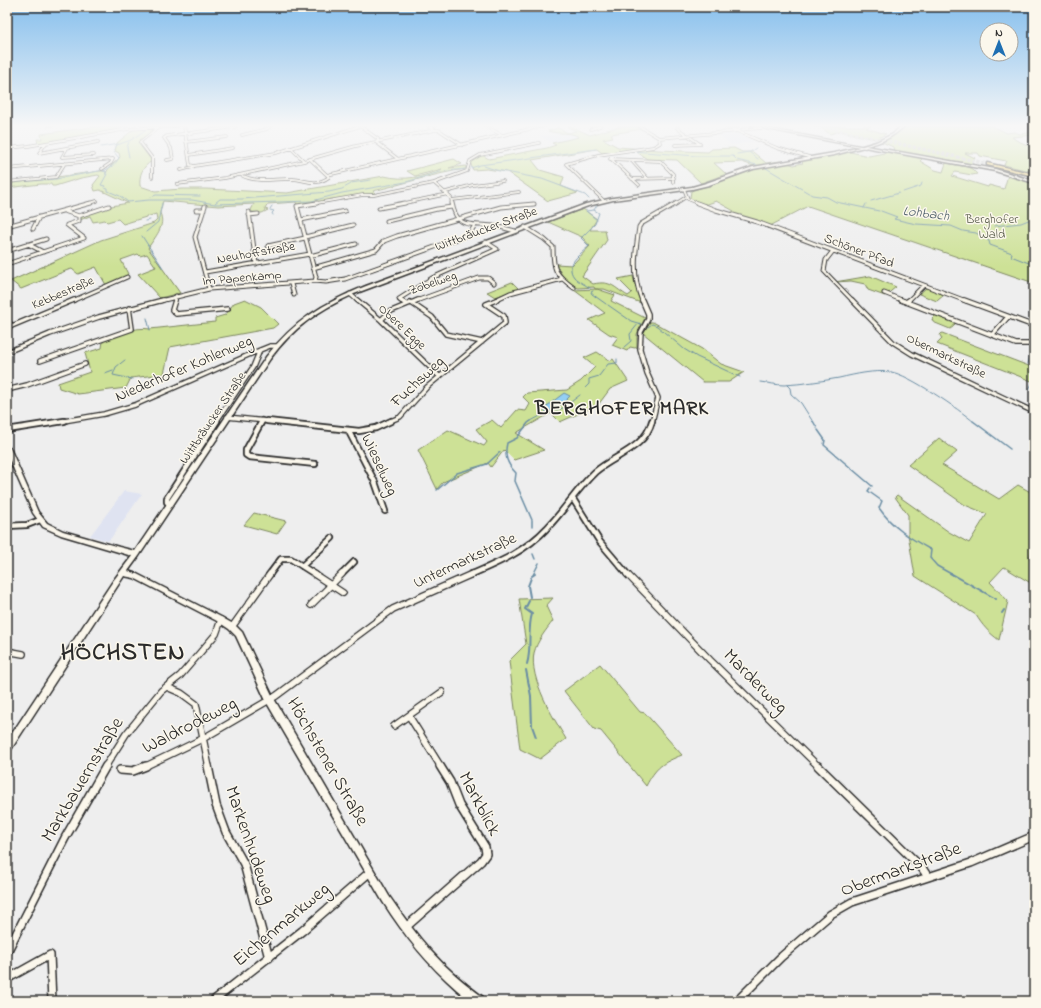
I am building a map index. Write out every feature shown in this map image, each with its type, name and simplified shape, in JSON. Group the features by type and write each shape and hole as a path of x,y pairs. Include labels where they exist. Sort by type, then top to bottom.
{"main road":[{"name":"Wittbräucker Straße","path":"7,748 122,573 137,554 227,417 276,346 293,328 308,316 350,294 525,227 602,200 684,190 737,173"},
{"path":"1004,173 1034,182"},
{"path":"7,448 40,520 49,528 61,533 137,554"},
{"name":"Höchstener Straße","path":"122,573 135,576 232,627 244,642 270,700 404,928 443,972 479,1001"}],"street":[{"path":"7,182 56,177 59,173"},
{"path":"177,184 247,173"},
{"path":"240,175 257,181 294,179 310,183 326,179 329,177 327,175 336,173"},
{"path":"315,281 316,277 297,206 363,195 374,195 434,183 461,173"},
{"path":"574,173 602,200"},
{"path":"625,173 639,185"},
{"path":"643,173 647,178"},
{"path":"673,173 673,182"},
{"path":"632,179 674,178"},
{"path":"379,208 447,193 473,185 502,181"},
{"path":"434,183 447,193 452,200 452,207 458,219 465,223 515,231"},
{"path":"684,190 686,192 686,197"},
{"path":"452,200 519,192"},
{"name":"Schöner Pfad","path":"686,197 711,208 757,222 923,286 1034,326"},
{"name":"Untermarkstraße","path":"270,700 392,609 511,557 528,546 547,529 595,472 643,440 650,430 658,398 646,373 640,349 641,332 648,319 648,314 638,290 634,255 639,227 642,223 686,197"},
{"path":"7,226 97,201"},
{"path":"313,268 376,250 382,242 393,237 504,207 534,204"},
{"path":"61,211 70,212 79,216 109,206"},
{"path":"386,221 437,208 452,207"},
{"path":"196,210 205,208 195,237 209,289"},
{"path":"301,220 345,211"},
{"path":"256,264 249,214 258,214"},
{"path":"7,264 84,238 67,225 79,221 79,216"},
{"path":"33,229 39,217"},
{"path":"268,246 353,225"},
{"name":"Im Papenkamp","path":"7,352 55,332 129,308 176,296 209,289 339,280 369,271 464,236 472,231 475,225"},
{"path":"525,227 544,239 553,247 552,264 562,280 574,288"},
{"path":"499,228 508,234"},
{"path":"7,252 46,239"},
{"path":"406,304 399,299 420,284 478,256 497,249 486,242"},
{"path":"28,244 43,252"},
{"name":"Neuhoffstraße","path":"205,272 310,255 356,244"},
{"name":"Obermarkstraße","path":"833,251 826,260 824,271 897,345 1034,412"},
{"name":"Kebbestraße","path":"7,328 127,277"},
{"name":"Zobelweg","path":"381,320 389,312 410,302 481,277 490,278 494,283"},
{"name":"Fuchsweg","path":"227,417 348,430 366,430 392,422 405,412 439,376 504,323 506,320 505,317 486,304 510,293 562,280"},
{"path":"291,284 294,296"},
{"path":"906,302 923,286"},
{"path":"884,293 1016,344 1030,344"},
{"name":"Obere Egge","path":"350,294 381,320 439,376"},
{"path":"176,296 172,310 176,314 228,310"},
{"path":"410,302 428,314 446,334 482,342"},
{"path":"40,361 132,329 129,308"},
{"path":"992,335 1008,317"},
{"path":"7,320 12,326"},
{"name":"Niederhofer Kohlenweg","path":"7,430 89,417 120,410 135,405 255,352 270,346 276,346"},
{"name":"Wittbräucker Straße","path":"169,504 167,502 167,498 174,486 253,367 260,350"},
{"path":"7,390 27,386 85,364"},
{"path":"262,421 246,450 246,455 249,457 315,464"},
{"name":"Wieselweg","path":"348,430 375,482 385,511"},
{"name":"Marderweg","path":"573,499 600,542 617,564 710,660 922,868 928,877"},
{"path":"7,526 27,525 40,520"},
{"path":"302,566 332,538"},
{"path":"232,627 281,559 291,559 343,593"},
{"path":"311,605 354,562"},
{"name":"Markbauernstraße","path":"7,952 40,886 108,761 126,734 161,691 180,676 216,634 221,620"},
{"path":"7,651 23,654"},
{"name":"Markenhudeweg","path":"167,687 181,693 196,704 204,738 216,805 226,832 244,864 269,958"},
{"path":"394,726 442,692"},
{"name":"Waldrodeweg","path":"120,770 133,771 140,769 204,738 270,700"},
{"name":"Markblick","path":"404,928 481,861 486,854 485,847 459,805 450,782 409,716"},
{"name":"Obermarkstraße","path":"737,1001 781,957 831,914 852,902 971,862 1034,836"},
{"name":"Eichenmarkweg","path":"213,1001 269,958 370,872"},
{"path":"7,979 50,955 52,1001"}],"shaded area":[{"path":"124,491 142,494 108,541 90,536"}],"green space":[{"path":"85,173 142,173 140,186 155,191 206,189 287,193 384,176 407,178 431,173 445,173 373,191 375,193 297,206 296,202 268,204 265,209 268,210 262,213 252,212 251,210 254,204 218,206 163,201 160,213 162,222 161,227 148,248 180,293 160,298 138,274 156,267 147,254 140,256 138,254 121,260 128,274 125,277 106,285 96,267 78,274 72,269 68,270 21,289 11,281 101,240 154,223 157,220 156,214 123,224 118,219 107,222 105,220 93,222 90,216 80,220 80,216 106,207 128,203 100,190 95,191 93,185 100,176 98,175 81,178 55,186 52,186 51,184 41,184 7,188 7,184"},
{"path":"410,173 426,173 415,176"},
{"name":"Berghofer Wald","path":"508,173 550,173 564,177 561,186 578,193 548,201"},
{"name":"Berghofer Wald","path":"691,173 726,174 701,183"},
{"name":"Berghofer Wald","path":"744,173 954,173 952,176 988,187 989,185 1004,189 1008,175 1034,184 1034,283 808,206 770,226 730,213 734,211 716,201 705,205 690,198 691,191"},
{"name":"Berghofer Wald","path":"961,173 977,174 972,175"},
{"path":"583,209 597,219 590,230 605,230 607,240 582,276 593,284 609,284 628,296 632,293 618,279 633,276 641,303 604,289 595,289 594,287 578,288 564,279 556,264 572,265 590,246 582,237 548,222"},
{"path":"870,276 896,287 885,296 868,290 865,284 851,281 835,282"},
{"path":"512,282 519,289 495,297 487,292"},
{"path":"926,288 944,295 937,301 919,294"},
{"path":"597,289 615,295 611,301 645,318 637,334 637,347 630,347 627,351 612,345 618,337 609,334 589,320 605,313 574,290"},
{"path":"245,299 261,307 278,324 273,328 170,347 164,374 131,378 126,388 78,394 59,388 58,383 90,372 85,353 102,348 103,341 138,329 215,322 215,318 225,315 234,303"},
{"path":"936,315 956,322 950,329 933,322 932,319"},
{"path":"650,322 653,322 702,349 721,364 744,372 729,382 703,382 643,333"},
{"path":"942,333 1034,368 1034,382 937,344 942,339 940,335"},
{"path":"597,352 610,361 613,359 628,381 610,389 598,405 560,422 551,413 516,433 544,450 514,460 504,450 491,467 488,463 443,482 437,489 418,450 448,430 484,446 487,442 476,429 492,420 501,428 517,410 526,411 530,404 523,397 527,393 567,390 581,381 595,367 584,358"},
{"path":"939,438 957,452 942,465 999,499 1018,485 1034,494 1034,546 1029,558 1034,561 1034,585 1004,567 990,582 1008,601 999,640 986,629 976,615 915,576 908,534 908,515 895,497 897,495 949,532 969,543 987,514 965,505 908,465"},
{"path":"254,513 286,521 277,534 244,525"},
{"path":"553,598 546,606 553,621 537,644 533,663 538,686 543,698 566,739 540,759 520,749 509,661 526,644 519,599"},
{"path":"600,664 640,712 645,713 682,755 660,766 646,786 601,731 594,729 564,691"}],"water":[{"path":"564,393 570,396 562,404 548,412 543,409"}],"waterway":[{"path":"7,183 56,179 88,173"},
{"name":"Lohbach","path":"106,173 105,174 107,174 101,185 105,186 104,188 108,189 108,191 120,196 128,202 149,200 192,200 215,204 312,201 342,193 406,182 436,173"},
{"path":"512,173 542,179 585,195 589,199"},
{"name":"Lohbach","path":"775,173 812,195 827,197 836,202 864,208"},
{"path":"351,183 371,180"},
{"path":"903,192 921,186 922,183"},
{"path":"215,203 220,199 242,199 329,192 342,189 351,184"},
{"path":"871,201 899,193"},
{"path":"151,197 156,195 200,196"},
{"path":"146,232 158,222 162,203"},
{"name":"Lohbach","path":"864,208 866,204"},
{"path":"594,210 597,205"},
{"name":"Lohbach","path":"864,208 879,211"},
{"path":"270,210 274,211 272,213 273,215"},
{"path":"594,210 599,213 597,220"},
{"path":"594,210 586,211 597,220"},
{"name":"Lohbach","path":"881,211 897,217 894,219 916,224 951,226 963,231 976,233 989,241 990,245 1012,253 1011,256 1034,265"},
{"path":"1030,218 1034,216"},
{"path":"994,226 1021,223 1031,219"},
{"path":"145,221 150,220"},
{"path":"590,288 574,277 571,272 571,268 578,256 589,246 581,238 595,224 597,220"},
{"path":"142,236 163,268 162,269"},
{"path":"593,291 591,292 592,294 606,304"},
{"path":"608,305 631,321 639,323"},
{"path":"147,318 150,330"},
{"path":"624,347 631,341 630,334 639,323"},
{"path":"648,327 652,324 657,326 684,349 697,357 740,377"},
{"path":"1028,364 1030,356"},
{"path":"585,388 589,384 589,379 599,376 608,364 617,363 617,359"},
{"path":"125,360 116,367 113,375 132,379"},
{"path":"105,373 113,370"},
{"path":"787,385 865,373 891,372 909,379 946,401 974,422"},
{"path":"1029,389 1033,382 1031,372"},
{"path":"760,382 787,385"},
{"path":"787,385 790,388 791,394 801,403 813,422"},
{"path":"529,422 544,414 563,408 580,395"},
{"path":"531,421 517,438 507,443 506,456 508,463 516,473 515,481 532,520 532,527"},
{"path":"813,421 817,428"},
{"path":"973,421 1010,449"},
{"path":"818,430 825,440 824,445 872,486"},
{"path":"437,490 457,473 487,464 500,452"},
{"path":"870,488 868,491 882,501 879,508 884,515 909,537 931,550 930,558 937,566 953,575"},
{"path":"533,554 535,559"},
{"path":"533,575 539,563"},
{"path":"952,574 996,599"},
{"path":"530,597 528,586 531,578"},
{"path":"527,664 532,614 525,609 529,601"},
{"path":"526,670 531,696 532,726 536,737"}],"district":[{"name":"BERGHOFER MARK","path":"622,409"},
{"name":"HÖCHSTEN","path":"123,653"}]}
